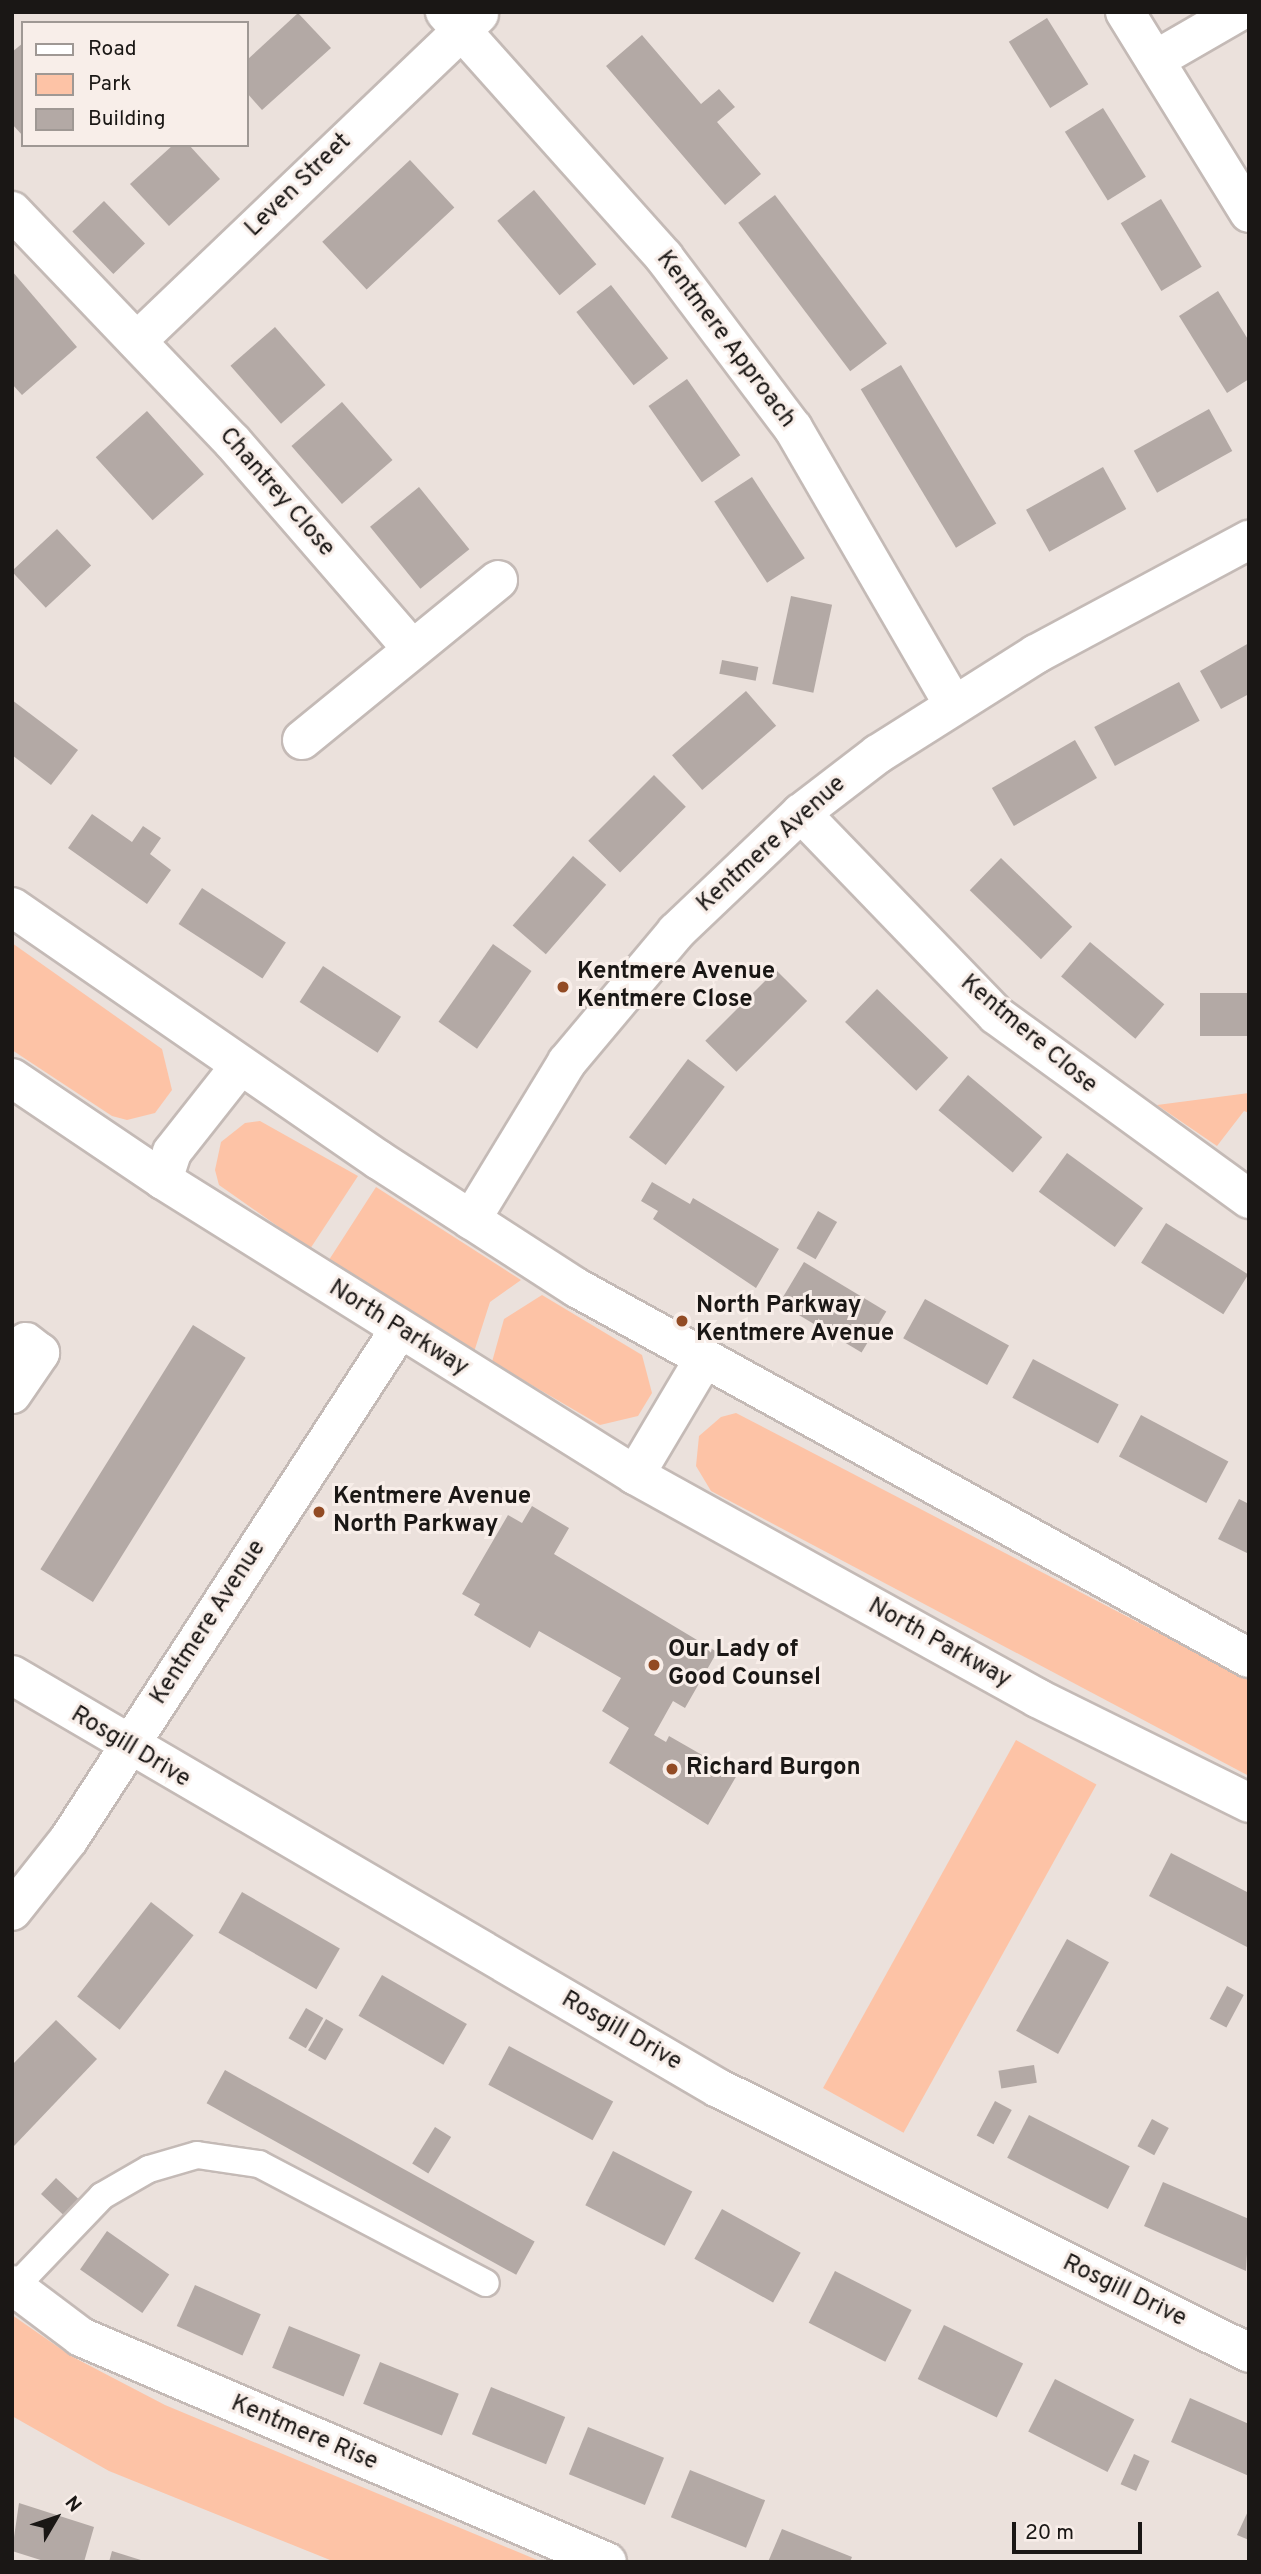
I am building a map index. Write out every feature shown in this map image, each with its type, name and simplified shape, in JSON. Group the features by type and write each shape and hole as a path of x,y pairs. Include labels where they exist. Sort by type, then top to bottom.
{"street":[{"path":"1125,12 1249,213"},
{"path":"1155,60 1238,12"},
{"name":"Leven Street","path":"137,341 462,18"},
{"name":"Kentmere Approach","path":"462,18 664,257 793,428 953,704"},
{"name":"Chantrey Close","path":"12,211 137,341 412,649"},
{"name":"Kentmere Avenue","path":"471,1220 567,1062 676,932 801,813 953,704 1249,540"},
{"path":"302,740 498,580"},
{"name":"Kentmere Close","path":"801,813 996,1015 1249,1199"},
{"path":"12,907 240,1066 471,1220 702,1362 1249,1658"},
{"path":"163,1180 172,1152 240,1066"},
{"name":"North Parkway","path":"12,1078 163,1180 635,1475 1037,1698 1249,1802"},
{"name":"Kentmere Avenue","path":"12,1911 129,1749 400,1330"},
{"path":"12,1394 40,1353 26,1342"},
{"path":"635,1475 702,1362"},
{"name":"Rosgill Drive","path":"12,1675 129,1749 718,2088 1249,2353"},
{"name":"Kentmere Rise","path":"14,2286 81,2337 607,2562"}],"lane":[{"path":"14,2286 102,2196 149,2169 197,2155 260,2164 486,2283"}],"green space":[{"path":"12,943 162,1049 172,1090 155,1113 127,1120 112,1116 12,1050"},
{"path":"1249,1093 1249,1113 1244,1111 1217,1146 1157,1105"},
{"path":"260,1121 358,1176 310,1249 219,1185 215,1170 221,1142 245,1123"},
{"path":"376,1187 521,1280 490,1302 474,1352 327,1263"},
{"path":"542,1295 642,1355 652,1393 638,1416 600,1425 492,1362 504,1319"},
{"path":"736,1413 1249,1680 1249,1776 711,1491 696,1466 699,1436 721,1417"},
{"path":"1016,1740 1096,1785 904,2133 823,2088"},
{"path":"12,2315 71,2356 165,2405 542,2562 335,2562 109,2471 12,2416"}],"building":[{"path":"298,13 331,48 262,110 248,94 248,59"},
{"path":"1047,18 1088,84 1050,108 1009,42"},
{"path":"642,35 701,104 719,89 735,107 717,122 761,174 725,205 606,66"},
{"path":"21,45 21,134 12,124 12,52"},
{"path":"1103,108 1146,177 1108,201 1065,132"},
{"path":"171,147 191,147 220,179 169,226 130,184"},
{"path":"410,160 454,208 367,289 322,242"},
{"path":"534,190 596,264 560,295 497,221"},
{"path":"775,195 887,344 850,371 738,223"},
{"path":"1161,199 1202,267 1161,291 1121,223"},
{"path":"104,201 145,243 113,274 72,232"},
{"path":"12,271 77,347 22,395 12,384"},
{"path":"611,285 668,358 634,385 576,312"},
{"path":"1218,291 1249,341 1249,379 1227,393 1179,316"},
{"path":"275,327 326,385 281,424 230,366"},
{"path":"901,365 996,524 956,548 861,389"},
{"path":"687,379 740,455 702,482 648,406"},
{"path":"342,402 393,460 342,504 291,446"},
{"path":"1209,409 1232,451 1157,493 1134,451"},
{"path":"147,411 204,474 153,520 96,457"},
{"path":"1103,467 1126,509 1049,552 1026,510"},
{"path":"752,477 805,558 767,583 714,502"},
{"path":"419,487 469,549 420,589 370,527"},
{"path":"57,529 91,566 46,608 12,571"},
{"path":"791,596 832,605 813,693 772,684"},
{"path":"1249,643 1249,694 1221,709 1200,671"},
{"path":"722,660 758,667 756,681 719,674"},
{"path":"1179,682 1200,721 1115,766 1094,727"},
{"path":"746,691 776,726 702,790 672,755"},
{"path":"12,700 78,750 51,785 12,755"},
{"path":"1075,740 1097,778 1014,826 992,788"},
{"path":"654,775 686,807 620,873 588,841"},
{"path":"92,814 132,842 143,826 161,838 150,854 171,870 147,904 68,848"},
{"path":"573,856 606,885 546,954 513,925"},
{"path":"1001,858 1072,927 1041,959 970,890"},
{"path":"202,888 286,942 262,979 179,924"},
{"path":"1090,942 1164,1004 1135,1039 1061,976"},
{"path":"493,944 532,971 477,1049 439,1022"},
{"path":"323,966 401,1017 378,1053 300,1002"},
{"path":"776,970 807,1001 736,1072 705,1041"},
{"path":"877,989 948,1058 916,1091 845,1022"},
{"path":"1200,993 1249,993 1249,1036 1200,1036"},
{"path":"688,1059 725,1087 666,1165 629,1137"},
{"path":"968,1075 1042,1137 1013,1173 938,1110"},
{"path":"1067,1153 1143,1208 1115,1247 1039,1192"},
{"path":"652,1182 690,1204 693,1198 779,1249 756,1288 653,1219 658,1211 641,1201"},
{"path":"818,1211 837,1222 816,1259 796,1248"},
{"path":"1166,1223 1248,1274 1223,1314 1141,1263"},
{"path":"804,1262 886,1311 862,1353 779,1303"},
{"path":"925,1299 1009,1346 987,1385 903,1338"},
{"path":"193,1325 246,1358 93,1602 40,1569"},
{"path":"1033,1359 1119,1405 1098,1443 1012,1398"},
{"path":"1141,1415 1228,1461 1206,1503 1119,1456"},
{"path":"1239,1499 1249,1504 1249,1554 1218,1539"},
{"name":"Our Lady of Good Counsel","path":"532,1506 569,1528 554,1554 717,1652 685,1708 673,1701 654,1735 666,1742 669,1736 737,1775 708,1825 609,1763 629,1728 602,1711 621,1678 539,1631 530,1648 474,1615 480,1604 462,1594 508,1515 522,1523"},
{"path":"1171,1853 1249,1893 1247,1947 1149,1896"},
{"path":"242,1892 340,1948 316,1989 218,1933"},
{"path":"151,1902 194,1935 120,2030 77,1997"},
{"path":"1067,1939 1109,1962 1058,2054 1016,2031"},
{"path":"382,1975 467,2024 443,2065 358,2016"},
{"path":"1227,1986 1244,1995 1226,2028 1210,2019"},
{"path":"306,2008 323,2018 306,2048 288,2038"},
{"path":"326,2019 343,2029 325,2060 308,2050"},
{"path":"56,2020 97,2059 14,2146 12,2065"},
{"path":"509,2046 613,2101 593,2140 488,2085"},
{"path":"1034,2065 1037,2083 1001,2088 998,2071"},
{"path":"225,2070 535,2242 516,2275 207,2103"},
{"path":"995,2101 1012,2110 993,2144 977,2135"},
{"path":"1029,2115 1130,2166 1108,2209 1007,2158"},
{"path":"1152,2119 1169,2128 1154,2155 1137,2146"},
{"path":"435,2127 451,2137 428,2174 412,2163"},
{"path":"613,2151 692,2191 665,2246 585,2205"},
{"path":"56,2178 81,2201 66,2217 41,2194"},
{"path":"1163,2182 1249,2219 1246,2271 1144,2226"},
{"path":"722,2209 801,2253 773,2302 694,2259"},
{"path":"107,2231 169,2275 142,2313 80,2270"},
{"path":"835,2271 912,2310 885,2362 809,2323"},
{"path":"195,2285 261,2314 242,2355 177,2326"},
{"path":"944,2325 1023,2364 997,2418 918,2379"},
{"path":"289,2326 360,2355 344,2397 272,2368"},
{"path":"380,2362 459,2394 442,2436 363,2404"},
{"path":"1055,2379 1134,2419 1108,2472 1028,2432"},
{"path":"491,2387 565,2417 546,2464 472,2434"},
{"path":"1190,2398 1249,2424 1249,2476 1171,2442"},
{"path":"588,2427 664,2458 645,2505 569,2474"},
{"path":"1134,2454 1150,2461 1136,2491 1121,2484"},
{"path":"690,2470 765,2500 746,2548 671,2517"},
{"path":"19,2503 94,2527 84,2562 47,2562 12,2551"},
{"path":"1249,2509 1249,2540 1237,2535"},
{"path":"782,2529 852,2557 850,2562 768,2562"},
{"path":"112,2551 144,2561 144,2562 109,2562"}],"place":[{"name":"Kentmere Avenue Kentmere Close","path":"563,987"},
{"name":"North Parkway Kentmere Avenue","path":"682,1321"},
{"name":"Kentmere Avenue North Parkway","path":"319,1512"},
{"name":"Our Lady of Good Counsel","path":"654,1665"},
{"name":"Richard Burgon","path":"672,1769"}]}
